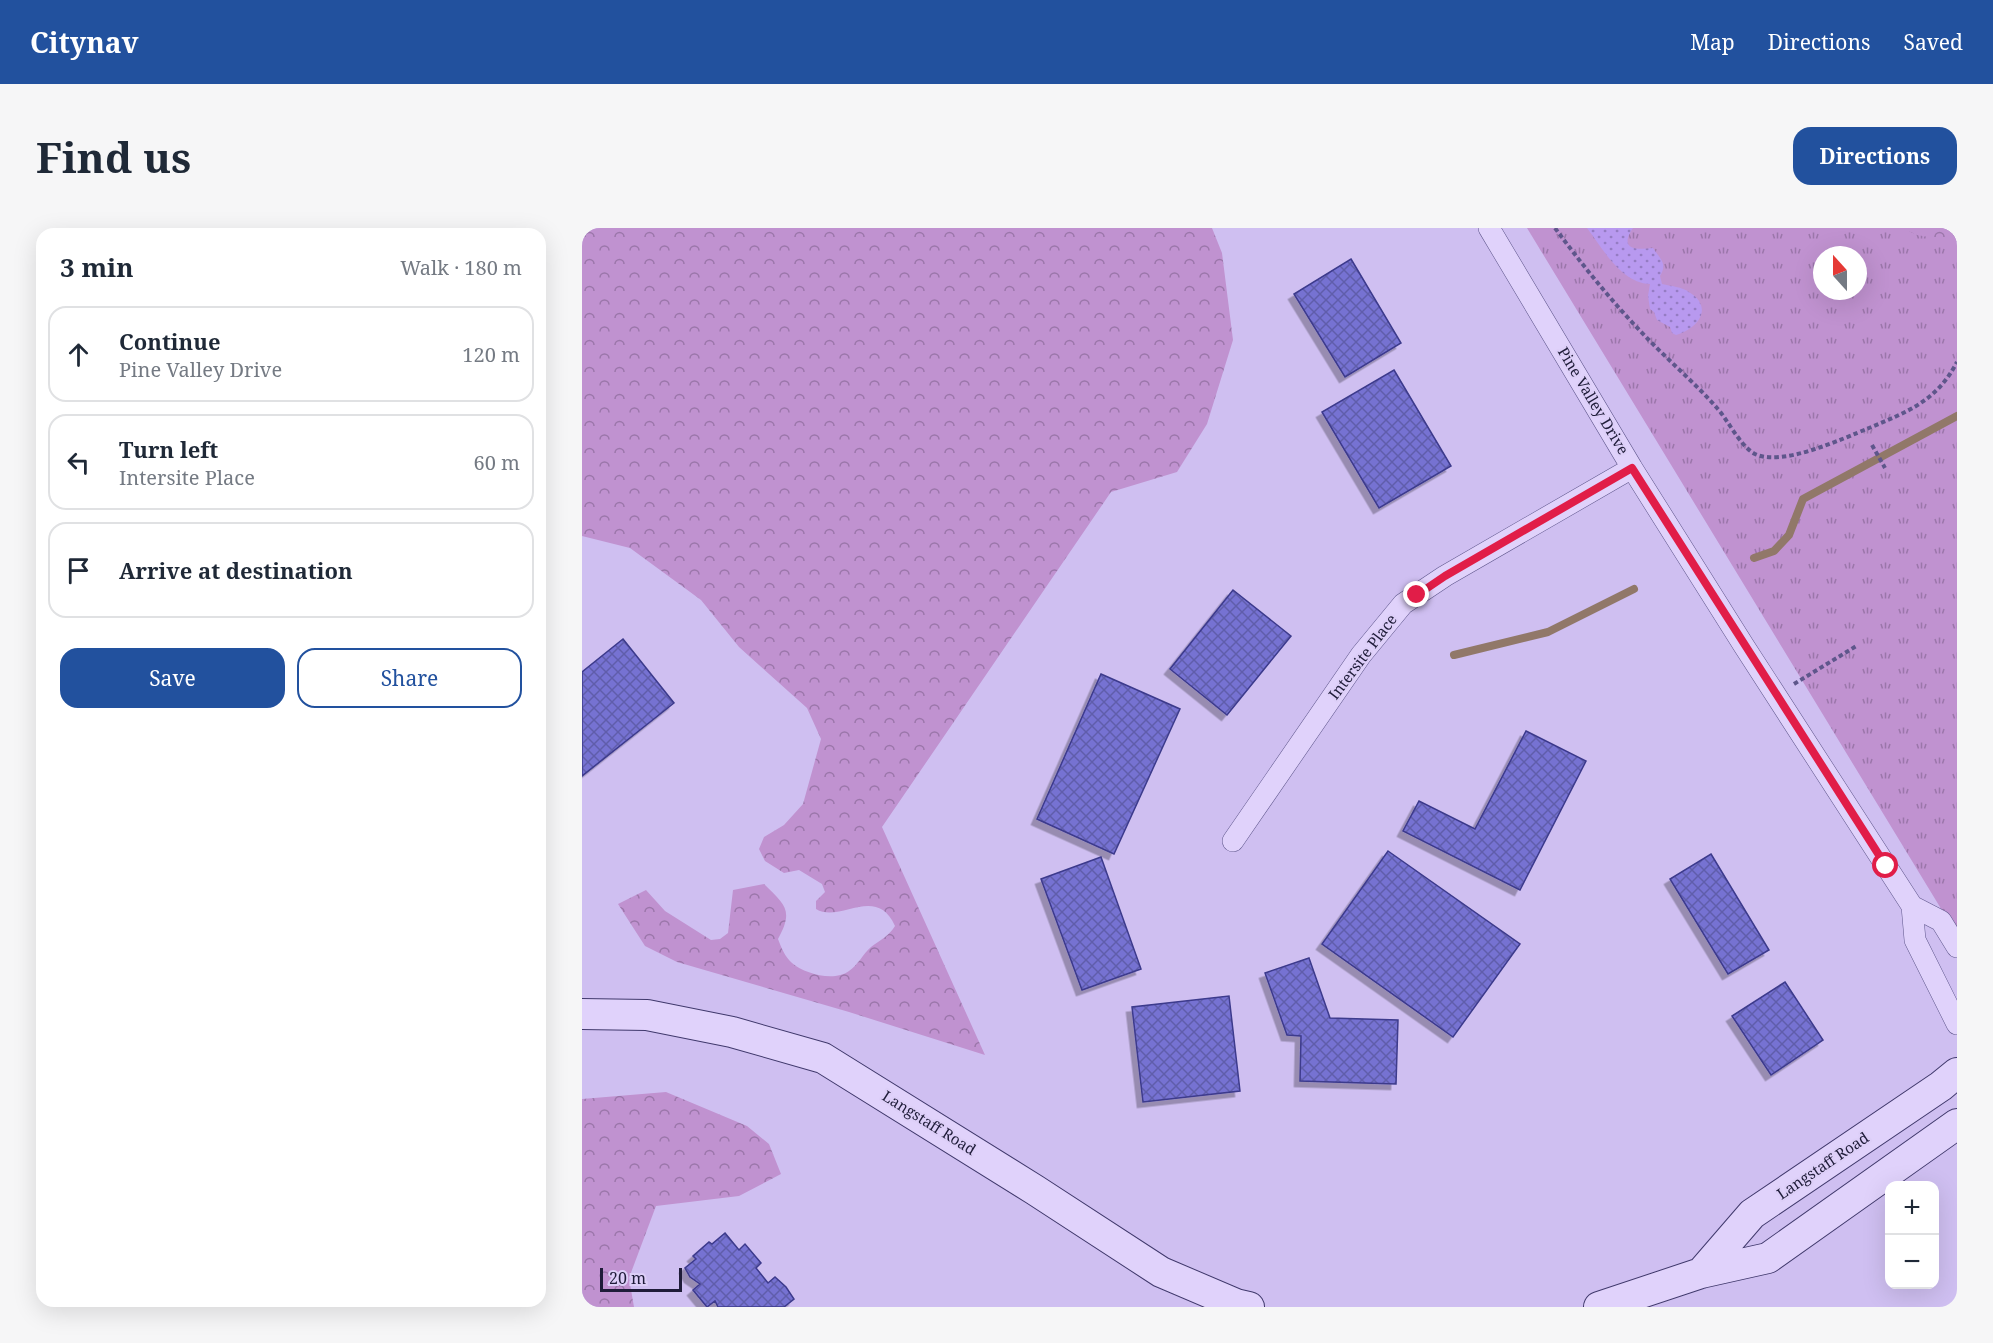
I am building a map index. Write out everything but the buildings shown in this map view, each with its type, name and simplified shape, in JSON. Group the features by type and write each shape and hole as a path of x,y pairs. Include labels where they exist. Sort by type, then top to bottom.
{"main road":[{"name":"Langstaff Road","path":"582,1014 647,1015 732,1032 823,1058 1035,1190 1161,1272 1236,1304 1249,1307"},
{"name":"Langstaff Road","path":"1701,1273 1752,1214 1957,1073"},
{"path":"1599,1307 1701,1273 1768,1258 1957,1124"}],"street":[{"name":"Pine Valley Drive","path":"1490,228 1632,468 1912,906 1915,940 1957,1024"},
{"name":"Intersite Place","path":"1233,841 1361,655 1403,604 1445,576 1632,468"},
{"name":"Pine Valley Drive","path":"1912,906 1941,921 1957,946"}],"path":[{"path":"1555,228 1614,303 1718,409 1740,439 1754,453 1772,458 1801,453 1877,425 1919,405 1940,388 1957,362"},
{"path":"1872,445 1885,468"},
{"path":"1791,686 1858,645"}],"green space":[{"path":"582,228 1212,228 1222,253 1233,340 1207,424 1177,472 1111,492 882,827 985,1055 849,1012 677,962 645,946 618,904 646,890 665,911 711,940 720,939 728,933 733,890 764,884 785,908 786,921 778,939 787,958 804,970 828,976 836,976 849,971 895,926 887,914 878,908 857,907 836,912 816,909 816,901 825,892 822,884 799,870 784,873 765,861 759,849 764,837 784,825 803,804 821,739 807,708 739,647 701,600 630,548 582,536"},
{"path":"1527,228 1957,228 1957,935"},
{"path":"1902,228 1957,228 1957,242 1917,235"},
{"path":"666,1092 747,1126 769,1144 781,1174 739,1196 656,1206 629,1278 634,1307 582,1307 582,1099"}],"sand":[{"path":"1587,228 1633,228 1629,235 1629,245 1641,249 1653,248 1663,264 1660,276 1662,284 1683,289 1697,298 1702,311 1696,323 1676,335 1672,333 1670,327 1657,320 1650,309 1648,296 1650,284 1630,278 1614,264"}],"waterway":[{"path":"1754,558 1774,551 1789,535 1803,499 1957,416"},
{"path":"1454,655 1548,632 1634,589"}],"route":[{"path":"1417,595 1445,576 1632,468 1886,866"}]}
